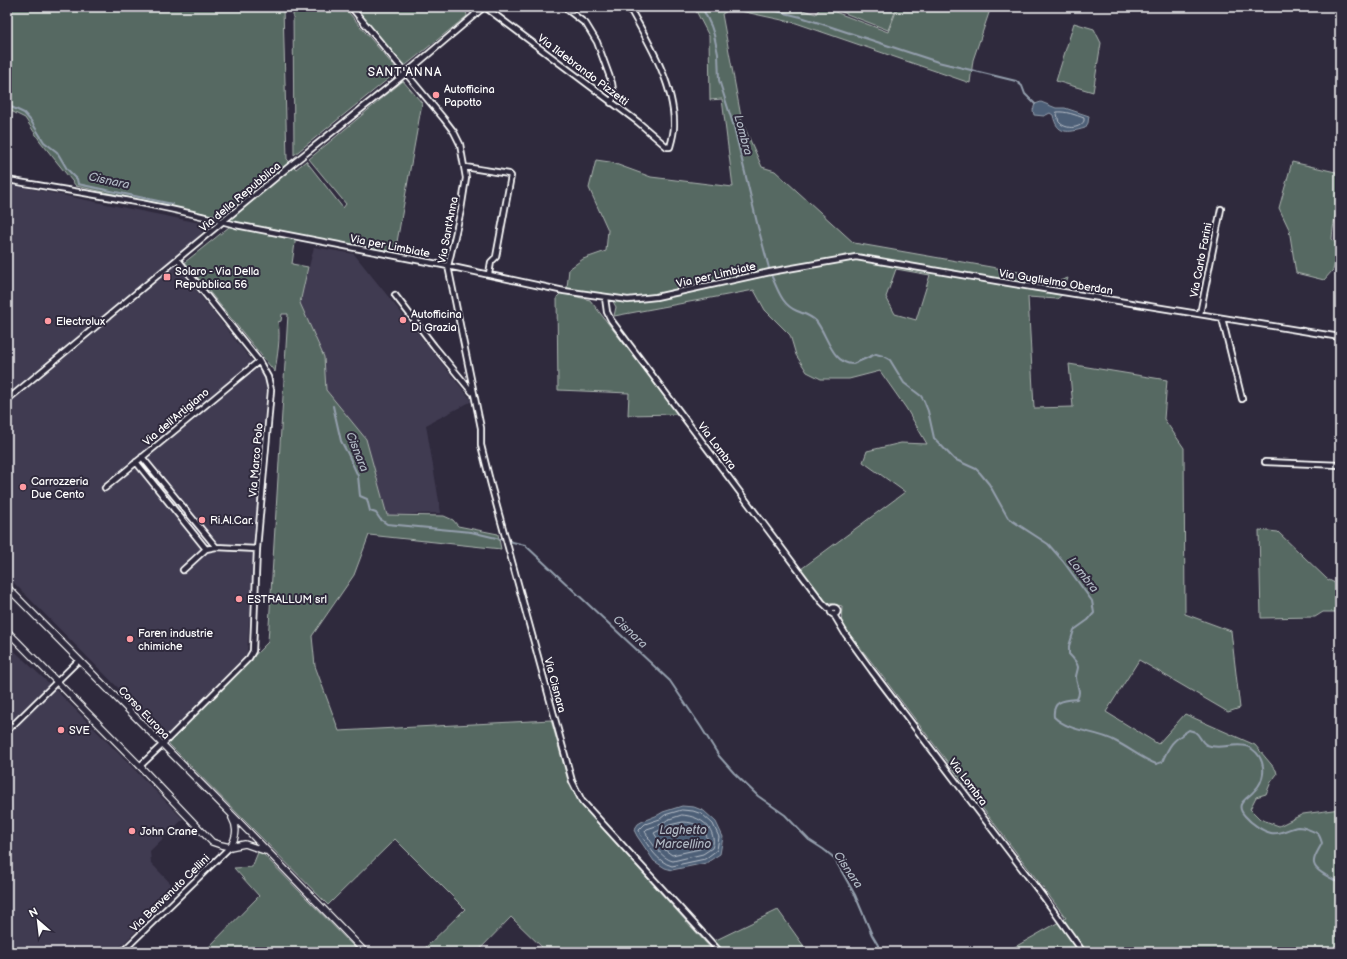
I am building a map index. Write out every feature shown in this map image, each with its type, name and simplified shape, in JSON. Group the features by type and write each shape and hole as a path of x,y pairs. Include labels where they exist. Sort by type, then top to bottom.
{"street":[{"name":"Via Sant'Anna","path":"350,7 444,119 454,132 460,144 465,167 465,191 448,266 469,374"},
{"path":"470,7 476,14"},
{"name":"Via della Repubblica","path":"7,400 485,7"},
{"name":"Via Ildebrando Pizzetti","path":"485,7 638,122 667,147 670,147 674,126 671,94 657,60 629,7"},
{"path":"564,7 586,24 597,42 612,83 614,96 612,103"},
{"path":"465,167 509,174 511,176 496,257 491,262 489,274"},
{"name":"Via per Limbiate","path":"7,180 115,198 348,247 489,274 555,290 605,298 628,300 656,298 770,272"},
{"name":"Via Carlo Farini","path":"1200,314 1221,209"},
{"name":"Via Guglielmo Oberdan","path":"770,272 856,257 1340,337"},
{"name":"Via Marco Polo","path":"140,766 249,658 253,651 257,549 271,390 268,377 259,361 178,260"},
{"path":"395,294 434,346 473,393"},
{"name":"Via Lombra","path":"605,298 607,312 611,320 822,602 833,612 838,622 872,671 1084,952"},
{"path":"1222,318 1242,399"},
{"name":"Via dell'Artigiano","path":"105,488 259,361"},
{"name":"Via Cisnara","path":"469,374 480,428 481,445 572,781 582,801 720,952"},
{"path":"142,457 216,547"},
{"path":"136,462 206,549"},
{"path":"1265,462 1340,466"},
{"path":"182,570 206,549 216,547 257,549"},
{"name":"Corso Europa","path":"7,587 365,952"},
{"name":"Corso Europa","path":"7,631 140,766 212,842 230,847 244,844 268,852"},
{"path":"7,731 79,660"},
{"path":"229,812 237,829 235,839 230,847"},
{"name":"Via Benvenuto Cellini","path":"122,952 230,847"}],"shaded area":[{"path":"7,184 200,223 202,232 176,265 267,380 247,654 166,736 7,576"},
{"path":"314,247 354,254 472,401 426,425 441,513 387,515 366,439 326,390 324,357 300,303"},
{"path":"7,644 57,691 183,819 150,851 151,863 177,890 115,952 7,952"}],"green space":[{"path":"7,7 283,7 287,159 296,169 306,161 343,208 346,204 309,159 403,81 422,103 395,253 296,236 292,264 308,267 300,303 324,357 326,390 366,439 387,515 444,516 453,520 458,526 498,534 501,549 369,535 354,575 312,636 315,666 339,731 551,720 569,784 581,805 714,952 547,952 511,917 477,952 421,952 465,909 395,839 328,905 168,743 268,642 288,314 282,314 281,321 278,322 279,341 275,372 185,262 229,227 221,217 76,186 40,141 25,118 7,109"},
{"path":"293,7 344,7 398,71 294,155"},
{"path":"354,7 464,7 466,9 467,16 406,65 402,64"},
{"path":"694,7 793,7 816,14 820,7 822,7 888,32 898,7 991,7 973,60 970,83 796,23 731,9 722,14 742,122 762,167 775,171 854,243 1025,273 1053,280 1054,283 1068,278 1062,295 1057,299 1028,297 1034,408 1073,407 1069,364 1167,380 1164,419 1184,448 1185,614 1231,631 1240,708 1228,712 1139,660 1106,712 1158,744 1185,714 1255,745 1276,770 1277,774 1271,782 1266,794 1256,797 1250,809 1260,819 1279,826 1303,814 1340,809 1340,952 1006,952 1066,918 841,624 842,606 825,602 801,569 905,492 863,462 867,451 901,443 927,444 906,408 880,371 849,379 821,379 807,372 796,355 790,335 765,310 754,290 614,316 616,307 610,296 567,288 569,269 583,259 606,251 608,230 589,188 596,160 610,162 651,177 733,187 722,99 710,100 709,36","holes":["896,269 930,275 916,320 895,314 886,297"]},
{"path":"829,7 897,7 888,30"},
{"path":"1074,23 1094,29 1101,43 1093,92 1056,81"},
{"path":"1292,162 1340,173 1341,199 1334,220 1332,239 1339,247 1333,270 1324,280 1296,273 1289,229 1279,208"},
{"path":"561,293 590,300 678,414 628,415 629,393 558,390 557,297"},
{"path":"1259,530 1278,532 1327,579 1339,585 1340,612 1323,612 1315,617 1261,618"},
{"path":"259,850 359,952 204,952 259,896 234,868 252,867"},
{"path":"778,910 808,952 724,952 714,941"}],"water":[{"path":"1041,102 1056,108 1065,108 1089,116 1088,123 1085,128 1079,130 1064,131 1057,126 1053,115 1050,113 1044,116 1034,115 1033,110 1035,104"},
{"name":"Laghetto Marcellino","path":"682,806 694,807 704,811 716,822 723,837 720,854 706,863 672,870 665,868 654,861 634,830 638,824 643,821 663,812"}],"waterway":[{"name":"Lombra","path":"702,7 714,35 718,54 719,80 734,127 769,268"},
{"path":"760,7 801,17 938,62 1016,81 1022,86 1025,94 1035,104"},
{"name":"Cisnara","path":"7,105 24,113 31,121 44,142 57,152 67,169 77,179 78,184 172,204"},
{"name":"Lombra","path":"772,277 784,301 792,308 816,321 835,354 840,359 846,363 853,364 876,354 890,360 904,383 921,396 924,401 928,411 934,438 954,459 976,469 980,473 989,484 1008,518 1048,544 1063,561 1092,601 1094,613 1088,620 1074,630 1069,646 1069,654 1076,661 1078,667 1076,680 1079,693 1077,699 1064,701 1057,704 1054,711 1054,717 1075,729 1107,737 1156,764 1162,762 1172,743 1189,730 1197,733 1203,743 1214,747 1234,745 1247,746 1259,756 1263,765 1263,774 1258,786 1241,804 1242,812 1253,824 1260,829 1271,833 1278,833 1298,827 1308,829 1318,834 1322,843 1315,857 1314,865 1320,871 1340,884"},
{"name":"Cisnara","path":"333,406 341,441 358,476 360,496 367,499 370,511 376,513 380,519 387,524 471,532 525,545 670,681 719,756 734,773 758,796 785,815 809,840 832,856 855,895 872,935 882,952"}],"place":[{"name":"Autofficina Papotto","path":"436,95"},
{"name":"Solaro - Via Della Repubblica 56","path":"167,277"},
{"name":"Autofficina Di Grazia","path":"403,320"},
{"name":"Electrolux","path":"48,321"},
{"name":"Carrozzeria Due Cento","path":"23,487"},
{"name":"Ri.Al.Car.","path":"202,520"},
{"name":"ESTRALLUM srl","path":"239,599"},
{"name":"Faren industrie chimiche","path":"130,639"},
{"name":"SVE","path":"61,730"},
{"name":"John Crane","path":"132,831"}],"district":[{"name":"SANT'ANNA","path":"405,72"}]}
